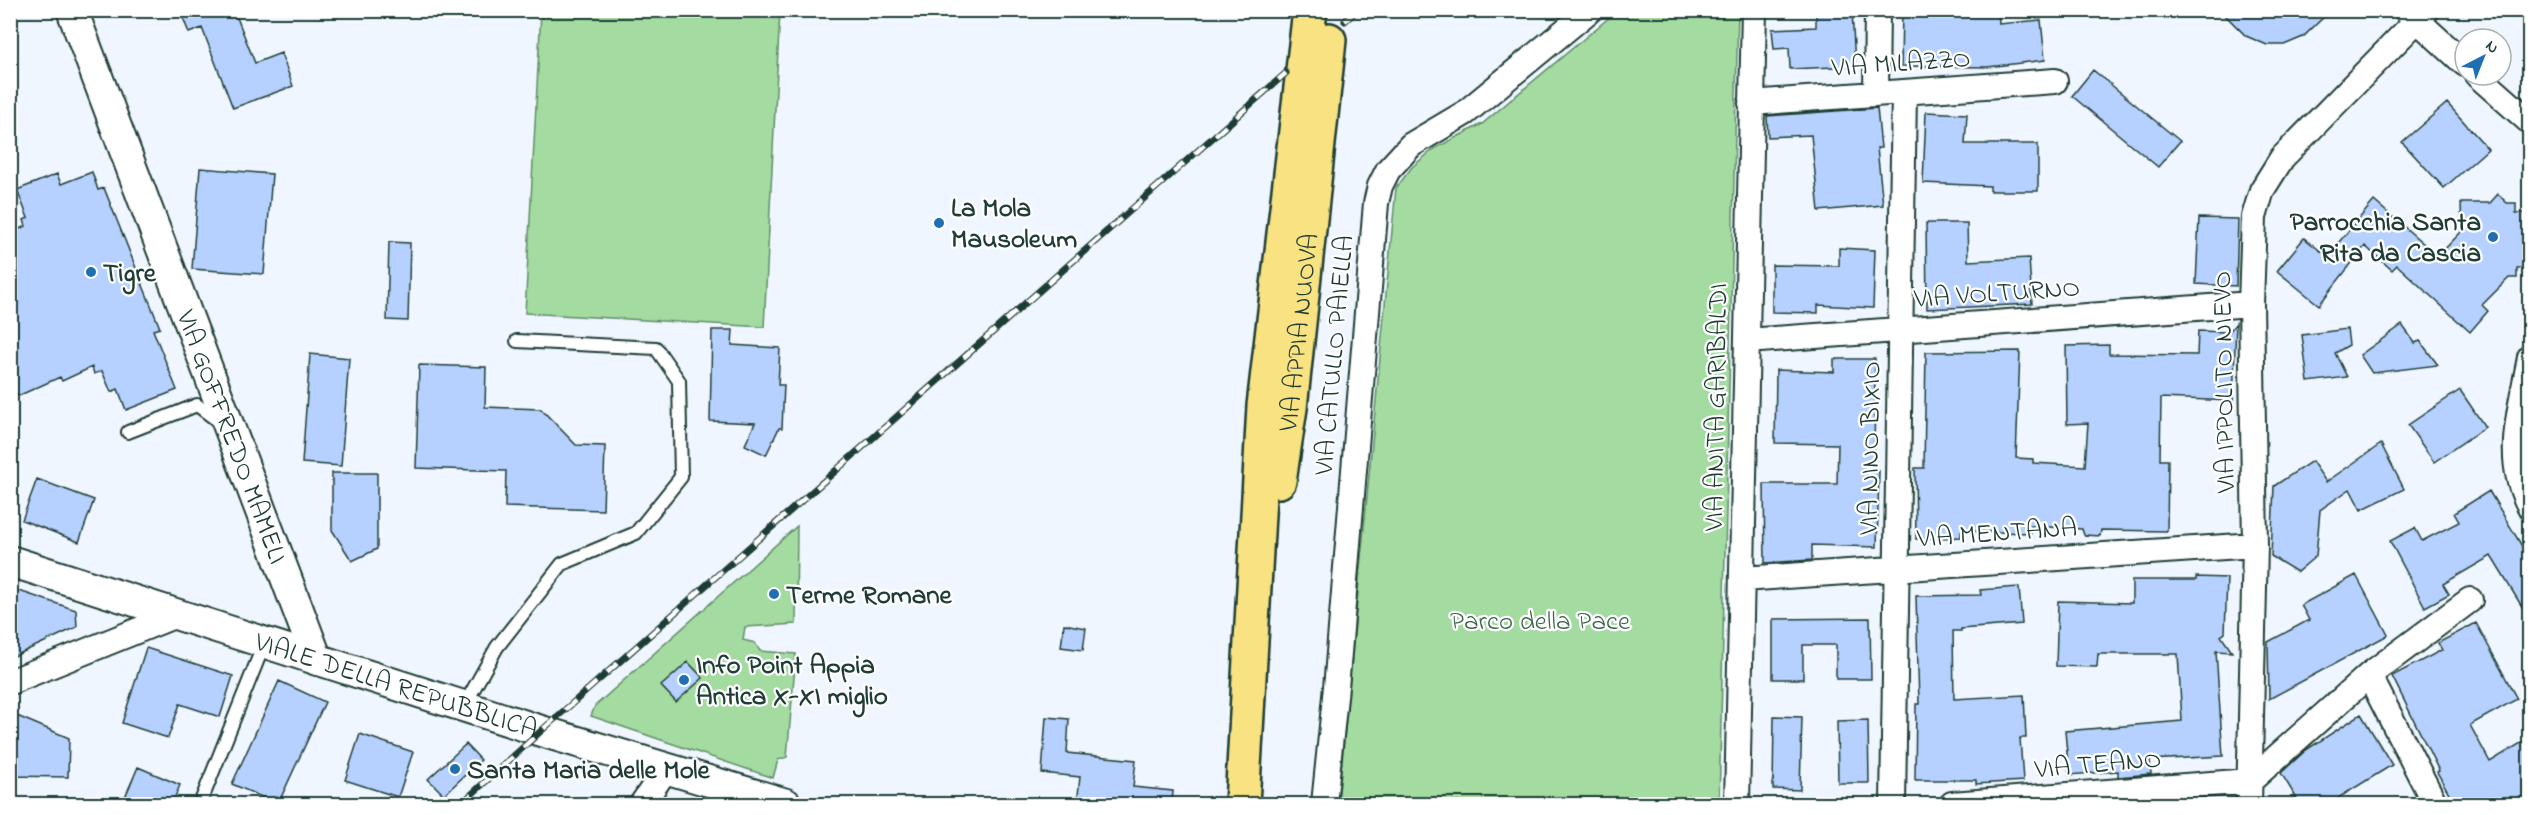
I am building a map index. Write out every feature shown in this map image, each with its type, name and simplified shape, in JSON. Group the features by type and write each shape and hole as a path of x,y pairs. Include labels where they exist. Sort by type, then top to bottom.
{"main road":[{"name":"VIA APPIA NUOVA","path":"1242,804 1264,406 1310,10"},
{"name":"VIA APPIA NUOVA","path":"1251,651 1290,408 1332,10"}],"street":[{"name":"VIA GOFFREDO MAMELI","path":"72,10 317,660"},
{"name":"VIA CATULLO PAIELLA","path":"1324,804 1337,677 1376,203 1380,186 1393,164 1411,145 1465,113 1590,10"},
{"name":"VIA ANITA GARIBALDI","path":"1737,804 1754,10"},
{"path":"1876,94 1877,10"},
{"path":"2417,14 2453,52"},
{"name":"VIA IPPOLITO NIEVO","path":"2249,804 2255,545 2252,227 2257,204 2267,179 2282,158 2417,14"},
{"name":"VIA MILAZZO","path":"1751,103 2055,81"},
{"path":"2490,87 2529,122"},
{"name":"VIA NINO BIXIO","path":"1893,804 1904,92"},
{"name":"VIA VOLTURNO","path":"1747,341 2251,304"},
{"path":"2529,357 2514,459 2518,482 2529,507"},
{"name":"VIA MENTANA","path":"1742,579 2255,545"},
{"name":"VIALE DELLA REPUBBLICA","path":"10,561 264,644 786,804"},
{"path":"2250,781 2369,675 2470,600"},
{"path":"10,682 176,615"},
{"path":"2369,675 2435,804"},
{"path":"642,804 666,769"},
{"name":"VIA TEANO","path":"1952,804 2250,781"}],"lane":[{"path":"464,706 497,647 562,564 636,532 681,477 679,381 656,348 517,341"},
{"path":"128,432 197,405 232,431"},
{"path":"200,804 264,644"}],"green space":[{"path":"541,11 780,11 764,327 525,313"},
{"name":"Parco della Pace","path":"1617,11 1738,11 1719,804 1338,804 1396,188 1412,167 1434,149 1482,124"},
{"path":"797,526 796,624 745,627 743,640 755,643 760,651 796,654 787,757 778,760 773,778 591,716 595,706"}],"building":[{"path":"180,10 243,10 243,13 236,15 255,63 281,53 293,86 233,108 202,28 189,33"},
{"path":"1816,10 1852,10 1855,66 1790,69 1789,48 1774,49 1772,29 1816,27"},
{"path":"1902,10 1942,10 1942,14 1998,10 1999,24 2041,20 2045,60 1988,67 1901,66"},
{"path":"2220,10 2331,10 2303,37 2284,45 2267,45 2246,36"},
{"path":"2093,70 2180,141 2158,167 2072,96"},
{"path":"2447,103 2488,149 2444,188 2402,142"},
{"path":"1877,108 1881,148 1877,148 1883,205 1819,211 1811,135 1768,137 1767,116"},
{"path":"1926,112 1967,114 1965,144 2038,144 2038,191 1990,191 1990,186 1923,183"},
{"path":"200,168 272,174 264,274 192,269"},
{"path":"92,172 98,190 104,188 160,328 153,330 177,390 126,410 118,389 111,392 102,371 94,374 92,367 62,381 60,377 18,396 10,381 10,233 26,226 24,220 28,218 17,190 57,174 61,184"},
{"path":"2498,194 2507,203 2516,203 2516,213 2526,213 2526,223 2529,223 2529,258 2526,258 2526,268 2517,268 2517,278 2509,278 2482,305 2488,311 2470,332 2397,265 2392,270 2365,246 2319,305 2277,271 2304,238 2327,256 2374,201 2438,256 2462,231 2461,203 2490,203"},
{"path":"2199,218 2238,219 2236,286 2196,284"},
{"path":"1926,223 1967,223 1968,261 2029,258 2032,304 1927,309"},
{"path":"389,242 410,243 408,321 387,320"},
{"path":"1839,248 1875,250 1873,308 1818,305 1818,313 1772,312 1772,265 1839,266"},
{"path":"2236,323 2233,401 2161,398 2160,460 2168,460 2167,531 2101,530 2100,536 2084,535 2082,529 2031,526 2031,533 1961,531 1961,537 1916,539 1915,468 1924,468 1926,352 2020,351 2016,458 2033,459 2033,463 2085,466 2088,423 2067,424 2066,346 2109,345 2109,354 2197,355 2198,331 2229,332"},
{"path":"2402,325 2415,343 2420,341 2438,365 2372,373 2360,355"},
{"path":"2347,329 2349,345 2335,353 2347,377 2308,382 2302,335"},
{"path":"712,330 733,330 732,345 780,348 778,385 784,385 782,428 779,428 766,455 745,445 755,423 710,421"},
{"path":"310,354 349,358 341,466 302,463"},
{"path":"1834,359 1875,359 1874,471 1879,471 1877,547 1812,545 1812,560 1765,563 1764,484 1837,484 1838,444 1775,443 1776,370 1834,372"},
{"path":"419,365 486,367 485,407 541,409 576,445 605,446 603,510 505,507 506,471 416,468"},
{"path":"2460,390 2485,427 2434,462 2408,425"},
{"path":"2381,444 2404,489 2361,510 2350,489 2320,510 2316,556 2297,572 2271,556 2274,486 2312,461 2326,482"},
{"path":"332,473 377,473 377,549 352,561 332,530"},
{"path":"37,479 94,500 79,542 22,520"},
{"path":"2489,491 2529,558 2529,618 2491,556 2443,584 2449,594 2425,607 2390,541 2415,528 2422,541 2459,522 2454,513"},
{"path":"2356,575 2388,635 2269,699 2268,642 2309,620 2301,605"},
{"path":"2196,577 2227,578 2225,633 2221,636 2232,652 2216,651 2223,756 2150,760 2151,774 2118,777 2118,771 2069,775 2065,731 2182,721 2178,654 2098,654 2097,667 2056,666 2058,601 2132,603 2132,580 2196,580"},
{"path":"2019,587 2022,624 1953,631 1954,699 2024,695 2026,738 2020,738 2023,781 1976,784 1976,780 1915,780 1916,704 1919,704 1916,596 1981,595 1980,590"},
{"path":"10,588 76,610 77,627 10,658"},
{"path":"1870,618 1871,679 1836,679 1836,645 1803,645 1803,679 1773,679 1773,619"},
{"path":"2476,623 2517,699 2470,725 2490,762 2529,738 2529,804 2455,804 2437,772 2439,771 2392,676 2442,650 2438,643"},
{"path":"1064,624 1086,628 1083,650 1061,647"},
{"path":"146,648 233,676 220,717 180,704 168,738 122,723"},
{"name":"Info Point Appia Antica X-XI miglio","path":"688,662 703,678 676,702 661,686"},
{"path":"279,681 325,702 278,804 232,784"},
{"path":"10,713 69,738 68,777 10,776"},
{"path":"2361,714 2392,765 2338,798 2342,804 2300,804 2281,773 2306,750"},
{"path":"1774,716 1802,717 1800,790 1773,789"},
{"path":"1046,717 1069,719 1067,753 1136,760 1133,787 1173,791 1172,804 1077,804 1080,777 1042,773"},
{"path":"1868,720 1869,783 1838,783 1837,721"},
{"path":"360,734 413,752 398,797 345,780"},
{"name":"Santa Maria delle Mole","path":"466,744 481,760 444,795 428,779"},
{"path":"138,767 180,785 172,804 122,804"}],"railway":[{"path":"1345,21 1357,10"},
{"path":"461,804 1286,73"}],"place":[{"name":"La Mola Mausoleum","path":"939,223"},
{"name":"Parrocchia Santa Rita da Cascia","path":"2493,237"},
{"name":"Tigre","path":"91,272"},
{"name":"Terme Romane","path":"774,594"},
{"name":"Info Point Appia Antica X-XI miglio","path":"684,680"},
{"name":"Santa Maria delle Mole","path":"455,769"}]}
